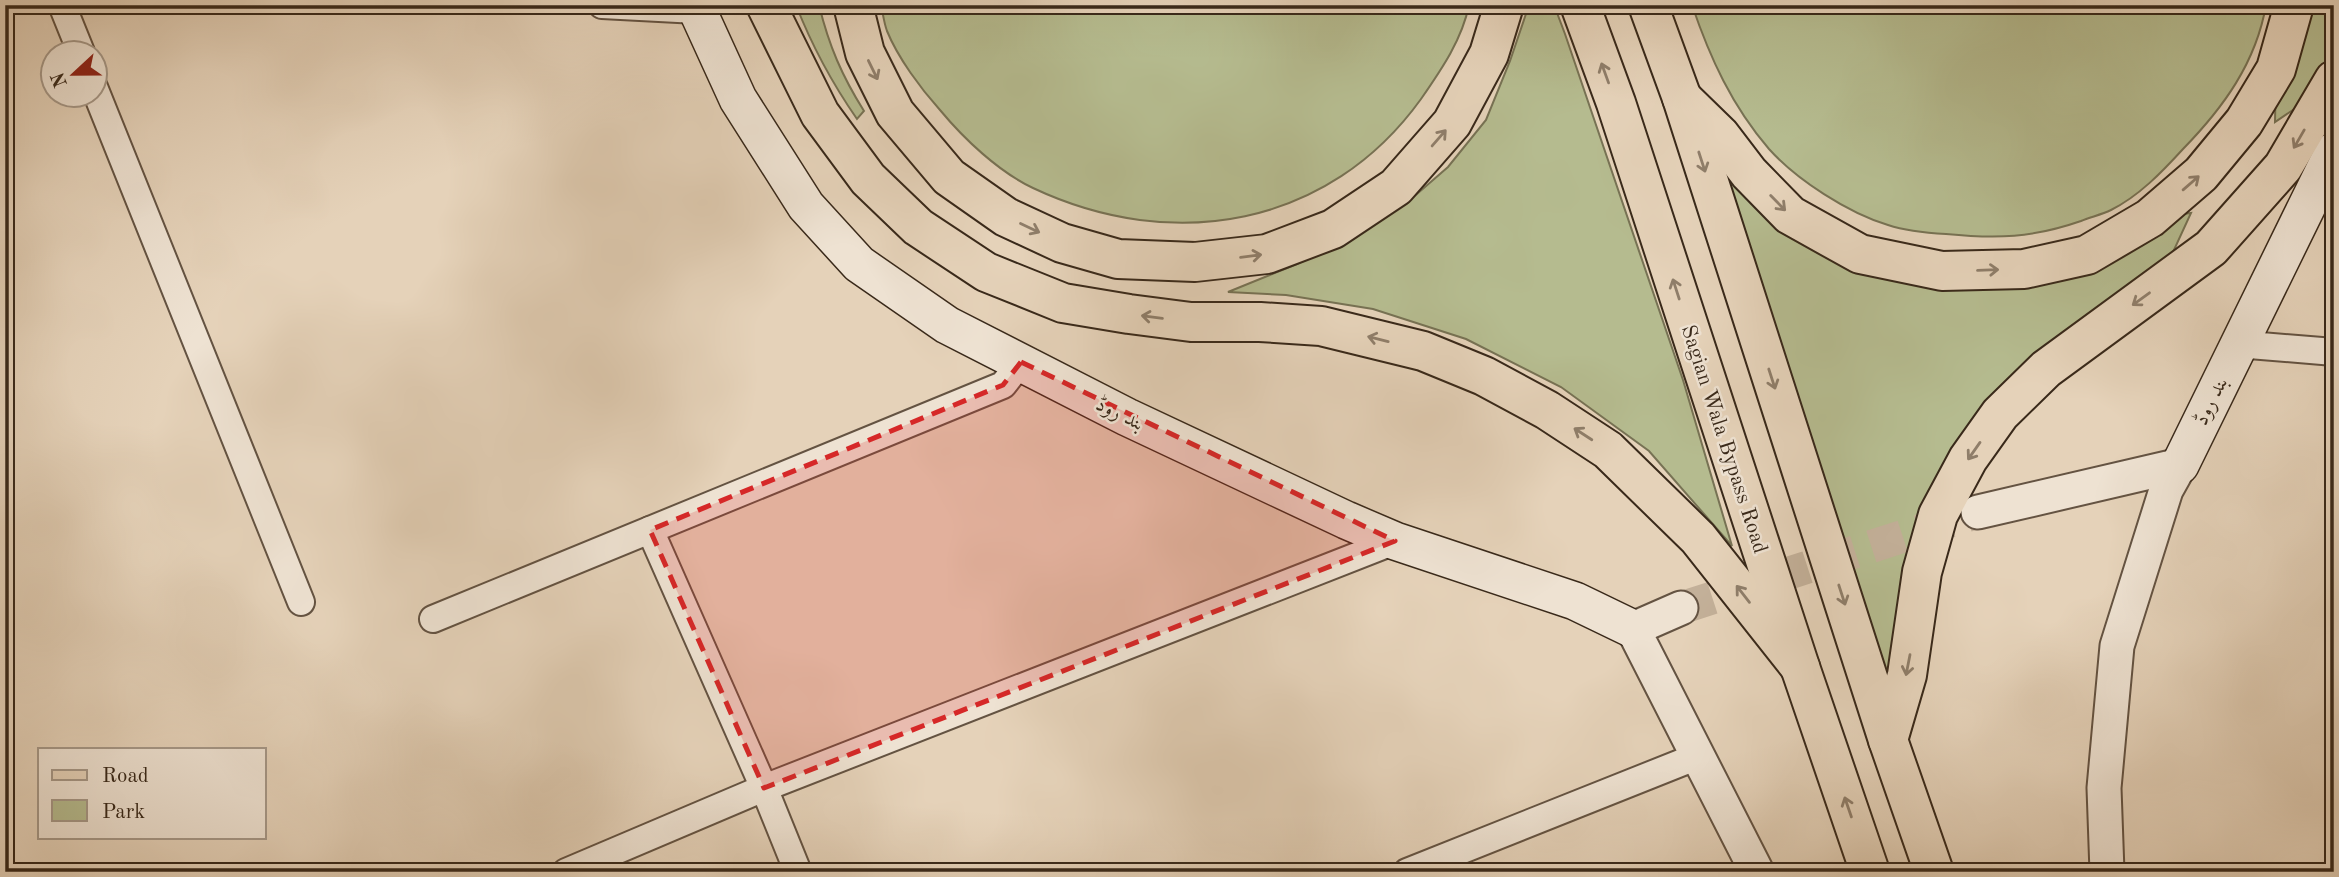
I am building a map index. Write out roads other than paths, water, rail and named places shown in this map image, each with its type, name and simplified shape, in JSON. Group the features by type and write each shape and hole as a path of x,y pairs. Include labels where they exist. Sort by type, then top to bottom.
{"main road":[{"path":"765,5 820,114 868,179 918,227 986,272 1063,303 1129,314 1191,321 1321,326 1423,351 1485,376 1547,410 1608,450 1698,538 1800,667"},
{"path":"853,5 865,53 895,113 949,177 1006,217 1062,243 1118,259 1195,262 1268,254 1333,229 1396,187 1452,124 1489,54 1504,5"},
{"name":"Sagian Wala Bypass Road","path":"1580,5 1620,116 1870,872"},
{"path":"1648,5 1682,98 1888,740 1934,872"},
{"path":"1682,98 1720,135 1749,173 1790,215 1860,254 1942,271 2024,268 2087,255 2150,218 2201,174 2244,122 2276,69 2294,5"},
{"name":"بند روڈ","path":"696,8 738,99 806,206 859,264 947,325 1139,422 1346,520 1395,541 1575,601 1633,629"},
{"path":"1888,740 1906,675 1922,572 1937,515 1968,459 2000,414 2046,369 2211,248 2283,167 2334,80"},
{"name":"بند روڈ","path":"2180,465 2237,344 2334,151"}],"street":[{"path":"62,5 75,38"},
{"path":"602,5 696,8"},
{"path":"102,108 301,602"},
{"path":"2237,344 2334,352"},
{"path":"433,619 1003,385 1021,362"},
{"path":"1978,512 2180,465"},
{"path":"2107,872 2104,788 2117,646 2166,490 2180,465"},
{"path":"650,530 764,788 798,872"},
{"path":"566,872 764,788 1395,541"},
{"path":"1681,608 1633,629 1758,872"},
{"path":"1407,872 1698,756"}],"tunnel":[{"path":"1681,608 1978,512"}]}
